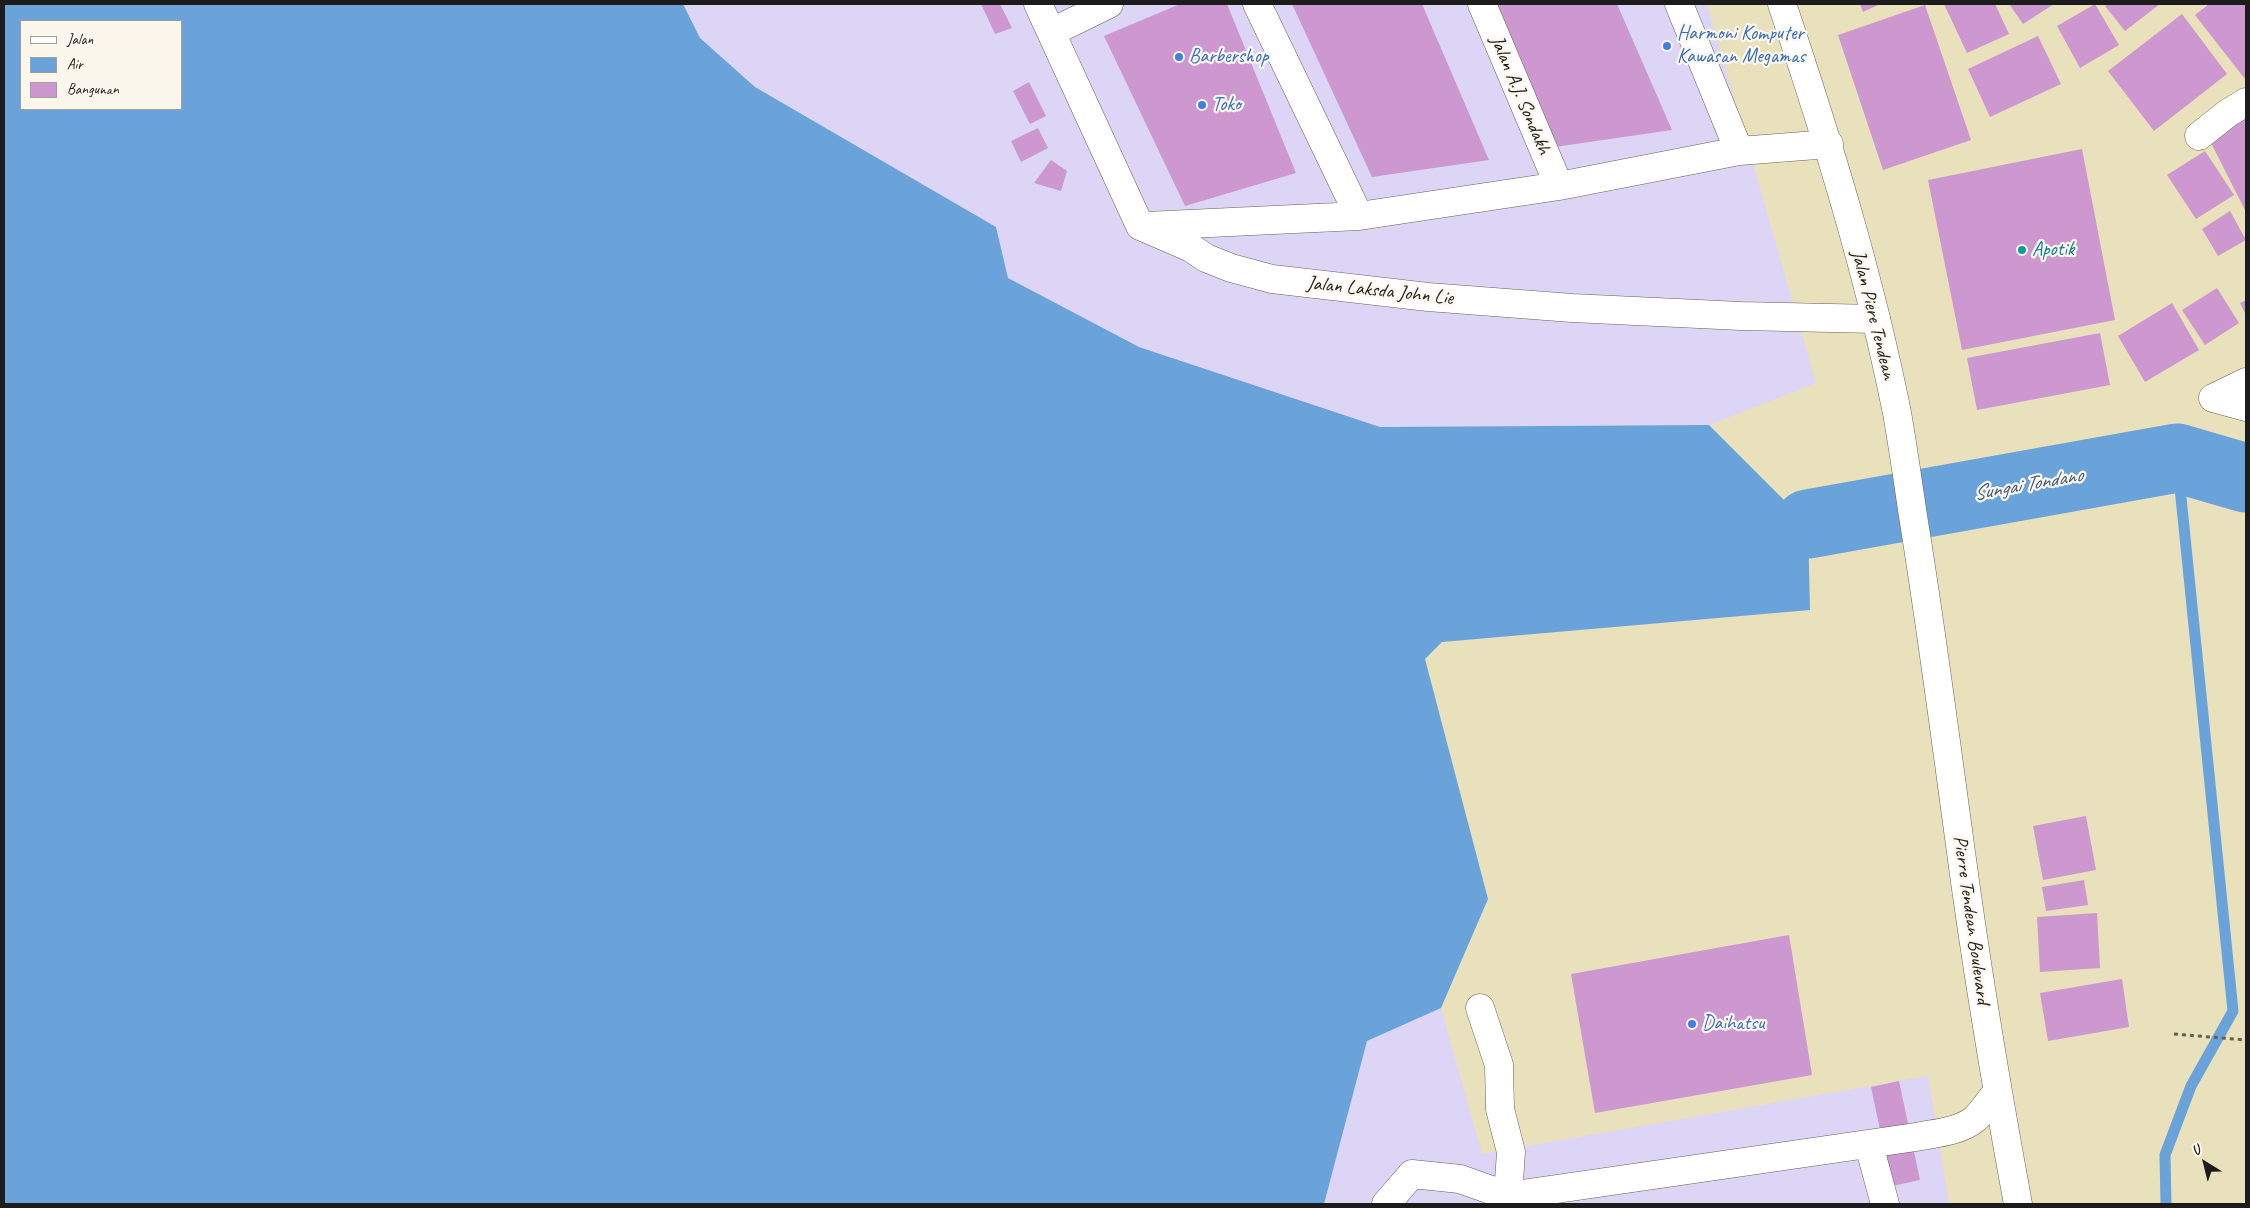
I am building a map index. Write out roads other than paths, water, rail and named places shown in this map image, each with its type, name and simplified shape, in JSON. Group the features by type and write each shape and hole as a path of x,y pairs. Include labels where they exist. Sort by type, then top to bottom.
{"main road":[{"path":"1038,4 1140,226 1359,216 1559,186 1744,151 1829,144"},
{"path":"1052,32 1109,4"},
{"path":"1257,4 1359,216"},
{"name":"Jalan A.J. Sondakh","path":"1482,4 1559,186"},
{"path":"1678,4 1744,151"},
{"name":"Jalan Piere Tendean","path":"1782,4 1829,144 1876,319 1901,442 1932,634"},
{"path":"2199,136 2228,113 2246,102"},
{"name":"Jalan Laksda John Lie","path":"1140,226 1191,248 1206,258 1231,268 1272,279 1428,297 1572,308 1741,316 1876,319"},
{"path":"2246,382 2213,398 2246,407"},
{"name":"Pierre Tendean Boulevard","path":"1932,634 1960,849 1997,1092 2018,1204"},
{"path":"1480,1008 1499,1065 1500,1109 1511,1152 1507,1201"},
{"path":"1386,1204 1412,1174 1460,1179 1507,1201 1877,1143 1958,1128 1975,1118 1997,1092"},
{"path":"1877,1143 1885,1204"}],"water":[{"path":"4,4 683,4 700,38 755,87 996,227 1008,278 1139,347 1380,427 1709,425 1808,524 1810,610 1442,642 1425,659 1488,899 1441,1008 1367,1041 1324,1204 4,1204"}],"waterway":[{"path":"2166,1204 2165,1155 2191,1086 2233,1011 2177,458"},
{"name":"Sungai Tondano","path":"1808,524 2177,458 2246,478"}],"place":[{"name":"Harmoni Komputer Kawasan Megamas","path":"1667,46"},
{"name":"Barbershop","path":"1179,57"},
{"name":"Toko","path":"1202,105"},
{"name":"Apotik","path":"2022,250"},
{"name":"Daihatsu","path":"1692,1024"}]}
